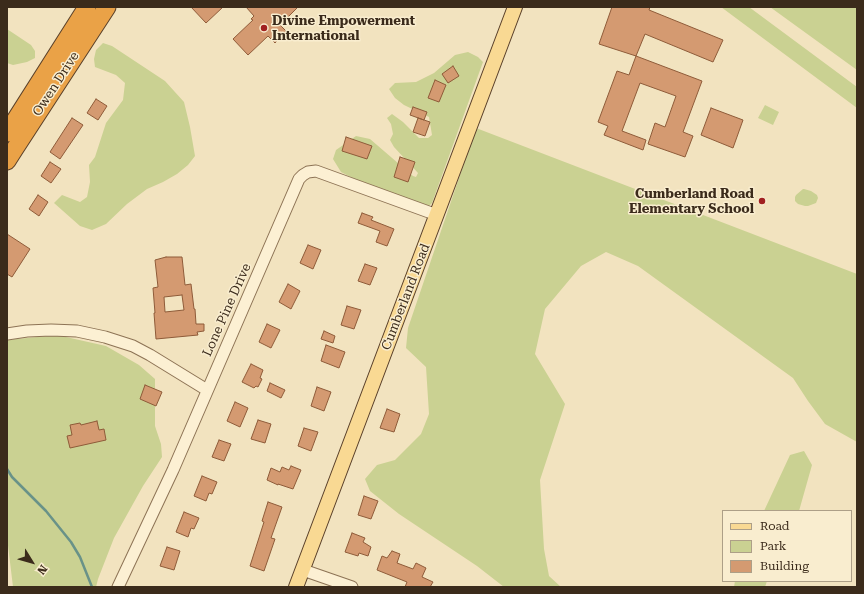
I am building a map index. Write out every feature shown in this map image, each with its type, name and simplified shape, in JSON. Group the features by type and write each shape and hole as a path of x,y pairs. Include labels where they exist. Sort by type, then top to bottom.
{"highway":[{"name":"Owen Drive","path":"7,133 87,7"},
{"name":"Owen Drive","path":"7,162 107,7"}],"main road":[{"name":"Cumberland Road","path":"296,587 515,7"}],"street":[{"name":"Lone Pine Drive","path":"118,587 172,470 299,179 308,172 316,171 437,215"},
{"path":"7,334 51,330 77,332 105,337 133,346 207,390"},
{"path":"303,570 352,587"}],"green space":[{"path":"721,7 749,7 857,87 857,108"},
{"path":"770,7 857,7 857,70"},
{"path":"7,29 31,45 35,51 35,58 27,62 13,65 7,63"},
{"path":"103,43 112,46 165,81 184,102 195,156 188,165 177,174 147,189 127,204 106,224 92,230 80,226 54,203 62,195 80,202 87,197 90,182 89,165 95,157 106,123 123,100 125,83 116,75 95,67 94,59 96,50"},
{"path":"468,52 478,57 483,62 432,203 428,207 366,185 341,172 333,159 336,150 356,136 370,139 416,177 418,173 394,147 390,140 393,134 391,124 387,118 392,114 403,122 419,138 428,138 432,135 429,117 404,105 395,98 389,89 395,83 416,82 434,73 455,55"},
{"path":"765,105 779,112 773,125 758,118"},
{"path":"476,128 857,274 857,442 825,424 793,378 638,266 606,252 581,266 545,309 535,354 565,404 540,480 544,549 549,576 561,587 504,587 477,566 399,514 370,491 365,479 377,465 395,460 421,434 429,414 426,367 406,348 408,328"},
{"path":"803,189 811,191 817,195 818,198 816,203 805,206 798,204 795,201 796,195"},
{"path":"57,335 106,346 139,365 155,379 155,426 161,444 162,457 143,486 114,538 96,587 13,587 7,537 7,340"},
{"path":"804,451 812,465 799,510 764,510 790,455"},
{"path":"735,582 767,582 765,587 734,587"}],"building":[{"path":"191,7 223,7 206,23"},
{"name":"Divine Empowerment International","path":"246,7 298,7 280,25 286,31 275,43 268,36 248,55 233,39 253,20 251,19 254,16"},
{"path":"612,7 650,7 649,10 723,40 713,62 645,34 636,56 599,44"},
{"path":"636,56 702,81 683,132 693,136 685,157 648,144 655,123 665,127 676,96 640,83 622,131 646,140 643,150 604,135 608,126 598,122 617,71 629,75"},
{"path":"453,66 459,76 448,83 442,74"},
{"path":"435,80 446,85 439,102 428,98"},
{"path":"96,99 107,106 98,120 87,113"},
{"path":"413,107 427,112 424,120 410,115"},
{"path":"711,108 743,120 733,148 701,135"},
{"path":"72,118 83,125 60,159 50,152"},
{"path":"418,118 430,122 425,136 413,132"},
{"path":"346,137 372,146 367,159 342,151"},
{"path":"400,157 415,162 408,182 394,177"},
{"path":"50,162 61,169 51,183 41,176"},
{"path":"38,195 48,202 39,216 29,209"},
{"path":"362,213 373,217 371,220 394,229 387,246 376,242 380,231 358,223"},
{"path":"7,234 30,249 12,277 7,274"},
{"path":"308,245 321,250 313,269 300,263"},
{"path":"166,257 182,257 185,285 191,284 196,324 204,324 204,331 197,332 198,335 156,339 153,288 158,287 155,260","holes":["182,295 184,310 165,312 164,297"]},
{"path":"365,264 377,268 370,285 358,281"},
{"path":"288,284 300,291 291,309 279,302"},
{"path":"347,306 361,310 354,329 341,325"},
{"path":"267,324 280,330 271,348 259,342"},
{"path":"324,331 335,336 333,343 321,339"},
{"path":"326,345 345,352 339,368 321,361"},
{"path":"251,364 263,370 260,378 262,379 258,387 256,386 254,388 242,382"},
{"path":"270,383 285,390 281,398 267,391"},
{"path":"145,385 162,392 156,406 140,399"},
{"path":"317,387 331,392 324,411 311,406"},
{"path":"235,402 248,408 240,427 227,421"},
{"path":"387,409 400,414 394,432 380,428"},
{"path":"258,420 271,424 265,443 251,439"},
{"path":"97,421 99,430 104,429 106,440 70,448 67,436 72,435 70,425 80,423 81,425"},
{"path":"304,428 318,432 311,451 298,446"},
{"path":"219,440 231,444 224,461 212,457"},
{"path":"291,466 301,470 293,489 267,480 271,468 280,472 282,467 289,470"},
{"path":"202,476 217,482 212,494 209,493 206,501 194,496"},
{"path":"364,496 378,501 371,519 358,515"},
{"path":"268,502 282,507 271,538 275,539 264,571 250,566 264,522 262,521"},
{"path":"184,512 199,518 194,529 191,528 188,537 176,532"},
{"path":"352,533 365,538 363,542 371,547 368,556 359,553 358,556 345,552"},
{"path":"167,547 180,551 174,570 160,566"},
{"path":"392,551 400,554 397,563 413,569 416,563 426,568 422,577 433,582 430,587 405,587 407,582 377,570 382,556 387,558"}],"waterway":[{"path":"7,469 12,477 46,511 71,542 80,557 92,587"}],"place":[{"name":"Divine Empowerment International","path":"264,28"},
{"name":"Cumberland Road Elementary School","path":"762,201"}]}
